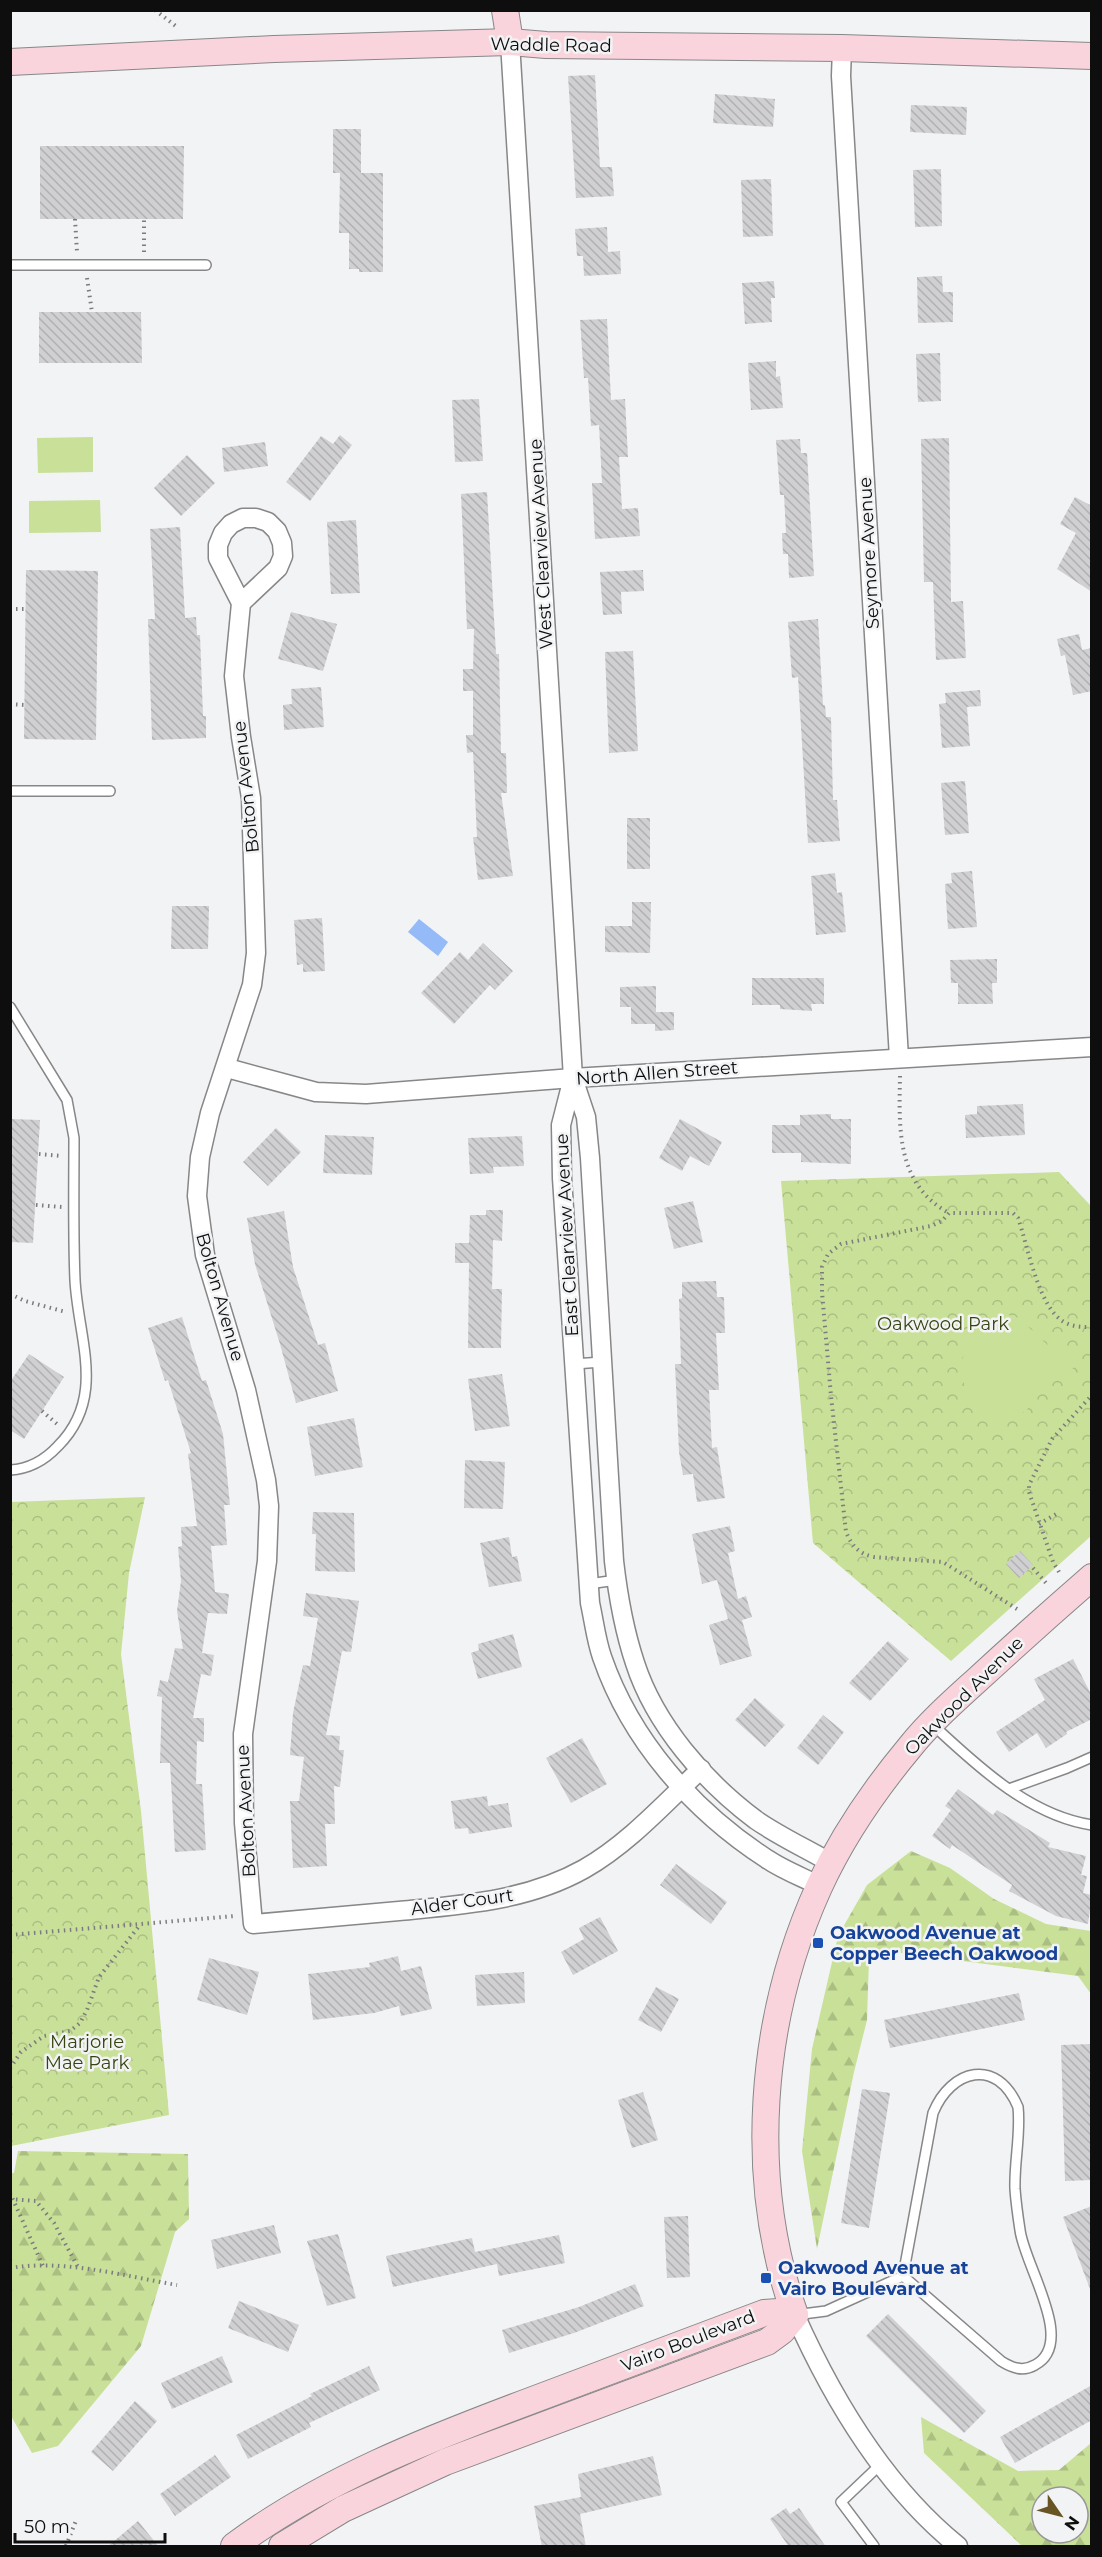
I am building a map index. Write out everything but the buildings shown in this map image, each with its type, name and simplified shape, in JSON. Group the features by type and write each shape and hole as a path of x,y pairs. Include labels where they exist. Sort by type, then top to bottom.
{"street":[{"name":"West Clearview Avenue","path":"505,10 510,42 573,1078"},
{"name":"Waddle Road","path":"10,62 274,49 510,42 546,45 842,48 1092,56"},
{"name":"Seymore Avenue","path":"842,48 842,87 900,1066"},
{"path":"243,518 256,518 268,522 277,531 282,543 283,556 278,568 241,603 219,558 218,545 223,533 231,524 243,518"},
{"name":"Bolton Avenue","path":"241,603 234,676 251,798 256,954 252,985 227,1068 210,1113 200,1157 197,1196 205,1255 246,1390 266,1480 269,1506 267,1561 243,1734 247,1920"},
{"name":"North Allen Street","path":"227,1068 316,1092 366,1094 573,1078 900,1066 1092,1047"},
{"name":"East Clearview Avenue","path":"573,1078 586,1117 616,1581 620,1610 635,1665 669,1730 717,1788 758,1821 831,1863"},
{"name":"East Clearview Avenue","path":"573,1078 561,1125 562,1178 588,1584 601,1655 616,1692 641,1739 682,1787 720,1825 768,1860 820,1886"},
{"name":"Oakwood Avenue","path":"958,2547 922,2512 882,2463 840,2403 816,2362 795,2315 779,2267 766,2167 765,2119 774,2036 785,1986 809,1911 831,1863 887,1776 931,1724 1012,1647 1092,1577"},
{"name":"Alder Court","path":"247,1920 459,1905 525,1893 564,1880 607,1855 701,1769"},
{"name":"Vairo Boulevard","path":"282,2547 350,2491 373,2463 441,2449 764,2313 778,2312 795,2315"},
{"name":"Vairo Boulevard","path":"234,2547 311,2495 350,2491"}],"lane":[{"path":"10,265 206,265"},
{"path":"10,791 110,791"},
{"path":"10,1007 67,1100 74,1138 76,1284 86,1355 86,1387 81,1411 69,1434 52,1453 41,1460 22,1469 10,1470"},
{"path":"574,1364 602,1362"},
{"path":"588,1584 616,1581"},
{"path":"931,1724 976,1765 1009,1789 1074,1822 1092,1825"},
{"path":"1009,1789 1067,1768 1092,1756"},
{"path":"979,2074 994,2079 1014,2097 1018,2107 1015,2189 1021,2237 1052,2327 1050,2350 1042,2361 1032,2367 1022,2369 1011,2367 1001,2361 903,2276 933,2113 937,2103 953,2083 966,2076 979,2074"},
{"path":"795,2315 826,2311 903,2276"},
{"path":"874,2547 841,2502 882,2463"}],"path":[{"path":"155,10 177,27"},
{"path":"75,219 81,265 92,312"},
{"path":"144,219 144,265"},
{"path":"10,609 26,609"},
{"path":"10,704 25,705"},
{"path":"900,1066 901,1141 904,1158 927,1196 949,1213 1016,1214 1043,1295 1051,1310 1069,1325 1092,1327"},
{"path":"39,1154 74,1157"},
{"path":"36,1205 74,1207"},
{"path":"949,1213 942,1221 932,1226 841,1244 831,1249 825,1260 822,1292 846,1532 854,1547 863,1554 873,1557 943,1562 1017,1609"},
{"path":"10,1294 62,1313 80,1311"},
{"path":"1059,1572 1039,1524 1029,1491 1030,1480 1055,1436 1092,1395"},
{"path":"42,1411 69,1434"},
{"path":"1039,1524 1058,1513"},
{"path":"1032,1568 1046,1583"},
{"path":"10,1935 141,1924 247,1920"},
{"path":"10,2068 21,2052 44,2036 70,2031 80,2023 99,1977 141,1924"},
{"path":"11,2197 43,2266"},
{"path":"11,2197 36,2201 54,2223 79,2269"},
{"path":"10,2268 30,2265 79,2269 177,2285"},
{"path":"66,2547 78,2518"}],"green space":[{"path":"93,437 93,472 38,473 37,438"},
{"path":"100,500 101,532 29,533 29,501"},
{"name":"Oakwood Park","path":"1059,1172 1091,1206 1091,1536 951,1661 813,1543 781,1181"},
{"path":"1005,1314 1019,1318 1055,1352 1066,1352 1072,1356 1074,1367 1048,1385 1021,1415 1001,1419 982,1410 973,1402 963,1380 962,1368 967,1344 974,1334"},
{"name":"Marjorie Mae Park","path":"145,1497 129,1573 121,1654 141,1811 169,2115 11,2146 11,1502"},
{"path":"911,1851 950,1868 994,1899 1046,1924 1091,1931 1091,1994 1078,1976 886,1951 869,1958 867,2020 817,2249 802,2151 812,2049 838,1936 867,1885"},
{"path":"18,2151 188,2154 189,2219 175,2232 141,2346 58,2446 32,2453 11,2416 10,2173 14,2173"},
{"path":"921,2417 1018,2471 1059,2470 1091,2443 1091,2546 1022,2546 924,2453"}],"water":[{"path":"419,919 448,942 438,956 408,932"}],"place":[{"name":"Oakwood Avenue at Copper Beech Oakwood","path":"818,1943"},
{"name":"Oakwood Avenue at Vairo Boulevard","path":"766,2278"}]}
